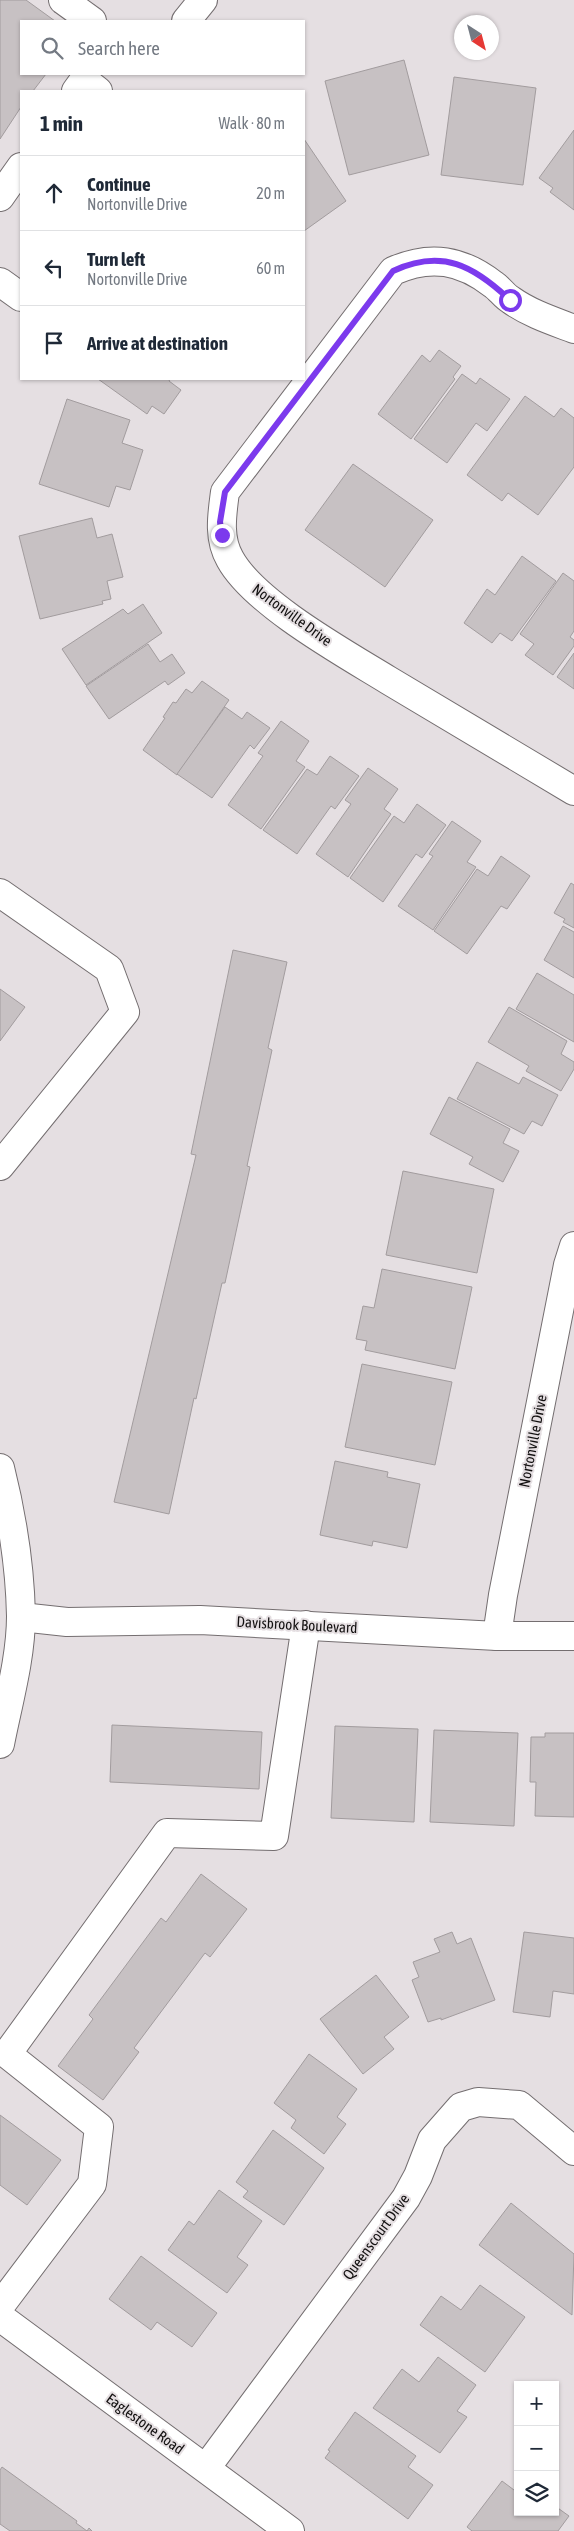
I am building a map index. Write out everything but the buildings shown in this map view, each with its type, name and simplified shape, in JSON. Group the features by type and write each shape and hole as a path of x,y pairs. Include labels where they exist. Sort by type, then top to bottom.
{"street":[{"path":"63,0 91,20"},
{"path":"187,20 202,0"},
{"path":"77,90 84,80 97,90"},
{"path":"0,197 20,168"},
{"name":"Nortonville Drive","path":"574,329 510,300 494,285 463,265 440,261 408,264 393,271 225,492 220,522 228,557 237,571 260,594 310,631 364,665 574,791"},
{"path":"0,282 20,296"},
{"path":"0,893 109,969 125,1012 0,1166"},
{"name":"Nortonville Drive","path":"497,1636 503,1595 574,1246"},
{"path":"0,1468 13,1523 21,1616 15,1669 0,1744"},
{"name":"Davisbrook Boulevard","path":"21,1616 66,1622 200,1620 497,1636 574,1636"},
{"path":"0,2306 92,2184 99,2127 7,2054 167,1833 274,1836 306,1625"},
{"name":"Queenscourt Drive","path":"206,2468 406,2198 418,2176 432,2140 461,2107 478,2102 519,2105 574,2151"},
{"name":"Eaglestone Road","path":"0,2317 290,2531"}],"route":[{"path":"222,535 220,522 225,492 367,308 393,271 408,264 440,261 463,265 494,285 510,300"}]}
